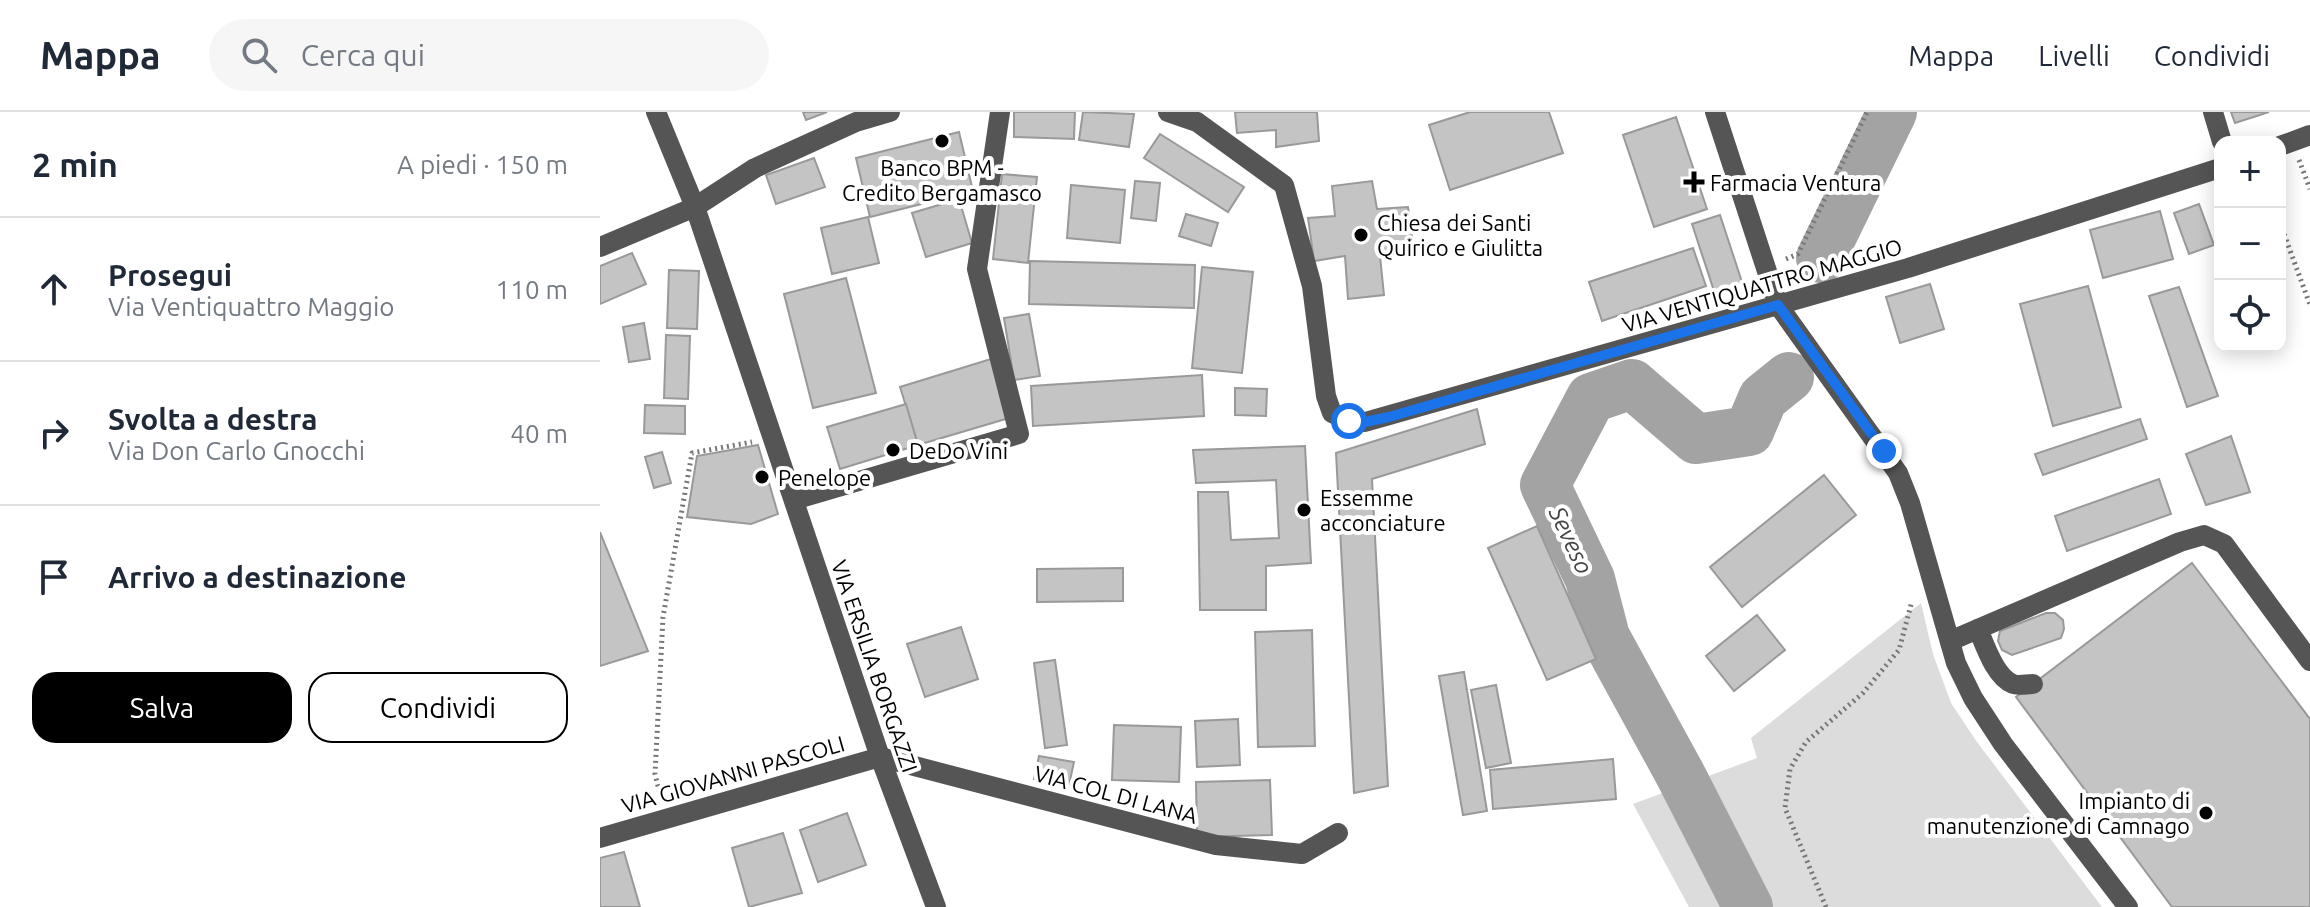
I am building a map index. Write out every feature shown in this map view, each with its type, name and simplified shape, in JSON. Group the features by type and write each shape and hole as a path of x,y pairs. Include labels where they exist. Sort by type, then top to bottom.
{"street":[{"name":"VIA ERSILIA BORGAZZI","path":"656,112 695,207 880,757 936,907"},
{"path":"600,247 695,207 755,168 856,122 890,112"},
{"path":"794,500 1019,434 977,269 1000,112"},
{"name":"VIA VENTIQUATTRO MAGGIO","path":"1168,112 1197,122 1284,185 1312,286 1326,396 1332,413 1349,421 1365,422 1908,268 2214,170"},
{"path":"1715,112 1778,305 1898,473 1910,503 1956,663 1973,698 2003,744 2128,907"},
{"path":"2213,112 2220,136"},
{"path":"2286,144 2310,135"},
{"path":"1950,641 2180,542 2204,535 2224,544 2310,661"},
{"path":"1978,629 2002,675 2013,684 2033,684"},
{"name":"VIA GIOVANNI PASCOLI","path":"600,838 880,757"},
{"name":"VIA COL DI LANA","path":"880,757 1216,845 1302,854 1338,833"}],"path":[{"path":"1765,267 1798,254 1867,112"},
{"path":"2286,239 2310,305"},
{"path":"667,819 655,774 663,617 692,453 773,439"},
{"path":"1826,907 1785,808 1790,769 1806,742 1863,693 1899,650 1914,595"}],"shaded area":[{"path":"1921,603 1933,654 1951,703 2102,907 1689,907 1633,804 1757,758 1751,738"}],"building":[{"path":"803,112 827,112 806,120"},
{"path":"1014,112 1075,112 1074,139 1014,137"},
{"path":"1083,112 1134,114 1129,147 1079,140"},
{"path":"1235,112 1317,112 1319,141 1276,147 1276,130 1237,133"},
{"path":"1470,112 1549,112 1563,153 1450,190 1429,125"},
{"path":"2231,112 2269,112 2235,123"},
{"path":"1676,117 1707,209 1654,227 1623,135"},
{"path":"959,132 973,191 870,217 856,158"},
{"path":"1160,134 1244,187 1228,212 1144,158"},
{"path":"814,158 825,187 776,204 766,175"},
{"path":"1002,174 1037,177 1028,263 993,259"},
{"path":"1135,181 1160,183 1156,221 1131,218"},
{"name":"Chiesa dei Santi Quirico e Giulitta","path":"1372,181 1377,209 1408,207 1414,251 1380,256 1384,295 1348,299 1345,256 1314,261 1308,218 1335,216 1332,186"},
{"path":"1071,185 1125,190 1120,243 1067,238"},
{"path":"959,199 972,243 926,257 912,213"},
{"path":"2199,204 2214,245 2189,254 2174,213"},
{"path":"2160,211 2173,259 2103,278 2090,230"},
{"path":"1186,214 1218,223 1211,246 1179,236"},
{"path":"1720,215 1742,282 1714,291 1692,224"},
{"path":"868,217 879,263 832,274 821,228"},
{"path":"1693,248 1706,286 1602,321 1589,282"},
{"path":"632,253 646,284 600,304 600,266"},
{"path":"1030,261 1195,265 1194,308 1029,304"},
{"path":"1202,267 1253,272 1242,373 1192,368"},
{"path":"669,270 699,271 697,329 667,328"},
{"path":"846,278 876,393 813,408 784,294"},
{"path":"1930,284 1944,329 1900,343 1886,297"},
{"path":"2088,286 2121,407 2053,426 2020,304"},
{"path":"2179,287 2218,396 2187,407 2149,296"},
{"path":"1029,314 1040,376 1014,380 1004,318"},
{"path":"644,323 650,359 629,362 623,327"},
{"path":"666,335 690,336 688,399 664,398"},
{"path":"991,359 1009,418 918,445 900,387"},
{"path":"1202,375 1204,416 1033,426 1031,386"},
{"path":"1235,388 1267,389 1266,416 1235,415"},
{"path":"906,404 918,445 840,469 827,427"},
{"path":"645,405 685,406 685,434 644,433"},
{"path":"1477,409 1485,444 1372,479 1388,786 1354,793 1336,453"},
{"path":"2140,419 2147,439 2043,475 2035,454"},
{"path":"2231,436 2250,492 2206,505 2186,454"},
{"path":"758,445 778,514 751,524 687,517 697,456"},
{"path":"1305,446 1311,563 1266,566 1266,610 1200,610 1198,492 1228,492 1231,540 1279,538 1276,480 1196,483 1193,450"},
{"path":"662,452 671,483 654,488 645,457"},
{"path":"1824,475 1856,515 1742,607 1710,567"},
{"path":"2159,479 2171,514 2067,551 2055,516"},
{"path":"1537,526 1596,659 1547,680 1488,548"},
{"path":"600,532 648,651 600,666"},
{"name":"Impianto di manutenzione di Camnago","path":"2192,563 2310,719 2310,907 2172,907 2016,697"},
{"path":"1123,568 1123,601 1037,602 1037,569"},
{"path":"2046,613 2055,613 2063,620 2061,638 2012,655 2002,650 1998,641 2000,631"},
{"path":"1757,615 1785,650 1734,691 1706,656"},
{"path":"961,627 978,679 925,697 907,644"},
{"path":"1312,630 1315,746 1258,747 1255,632"},
{"path":"1055,660 1067,745 1045,748 1034,663"},
{"path":"1464,672 1487,811 1463,815 1439,676"},
{"path":"1496,685 1511,763 1486,768 1471,690"},
{"path":"1238,719 1240,765 1197,767 1195,721"},
{"path":"1114,725 1181,727 1179,782 1112,780"},
{"path":"1039,756 1074,762 1069,785 1034,779"},
{"path":"1613,759 1616,799 1493,809 1490,770"},
{"path":"1270,780 1272,835 1197,837 1196,782"},
{"path":"847,813 866,865 818,882 800,830"},
{"path":"783,833 802,893 749,907 732,848"},
{"path":"624,852 640,907 600,907 600,858"}],"waterway":[{"name":"Seveso","path":"1821,258 1892,112"},
{"name":"Seveso","path":"1748,907 1605,637 1590,579 1545,485 1591,398 1632,384 1696,439 1749,431 1763,398 1789,377"}],"place":[{"name":"Banco BPM - Credito Bergamasco","path":"942,141"},
{"name":"Farmacia Ventura","path":"1694,182"},
{"name":"Chiesa dei Santi Quirico e Giulitta","path":"1361,235"},
{"name":"DeDo Vini","path":"893,450"},
{"name":"Penelope","path":"762,477"},
{"name":"Essemme acconciature","path":"1304,510"},
{"name":"Impianto di manutenzione di Camnago","path":"2206,813"}],"route":[{"path":"1349,421 1365,422 1389,417 1778,305 1884,451"}]}
